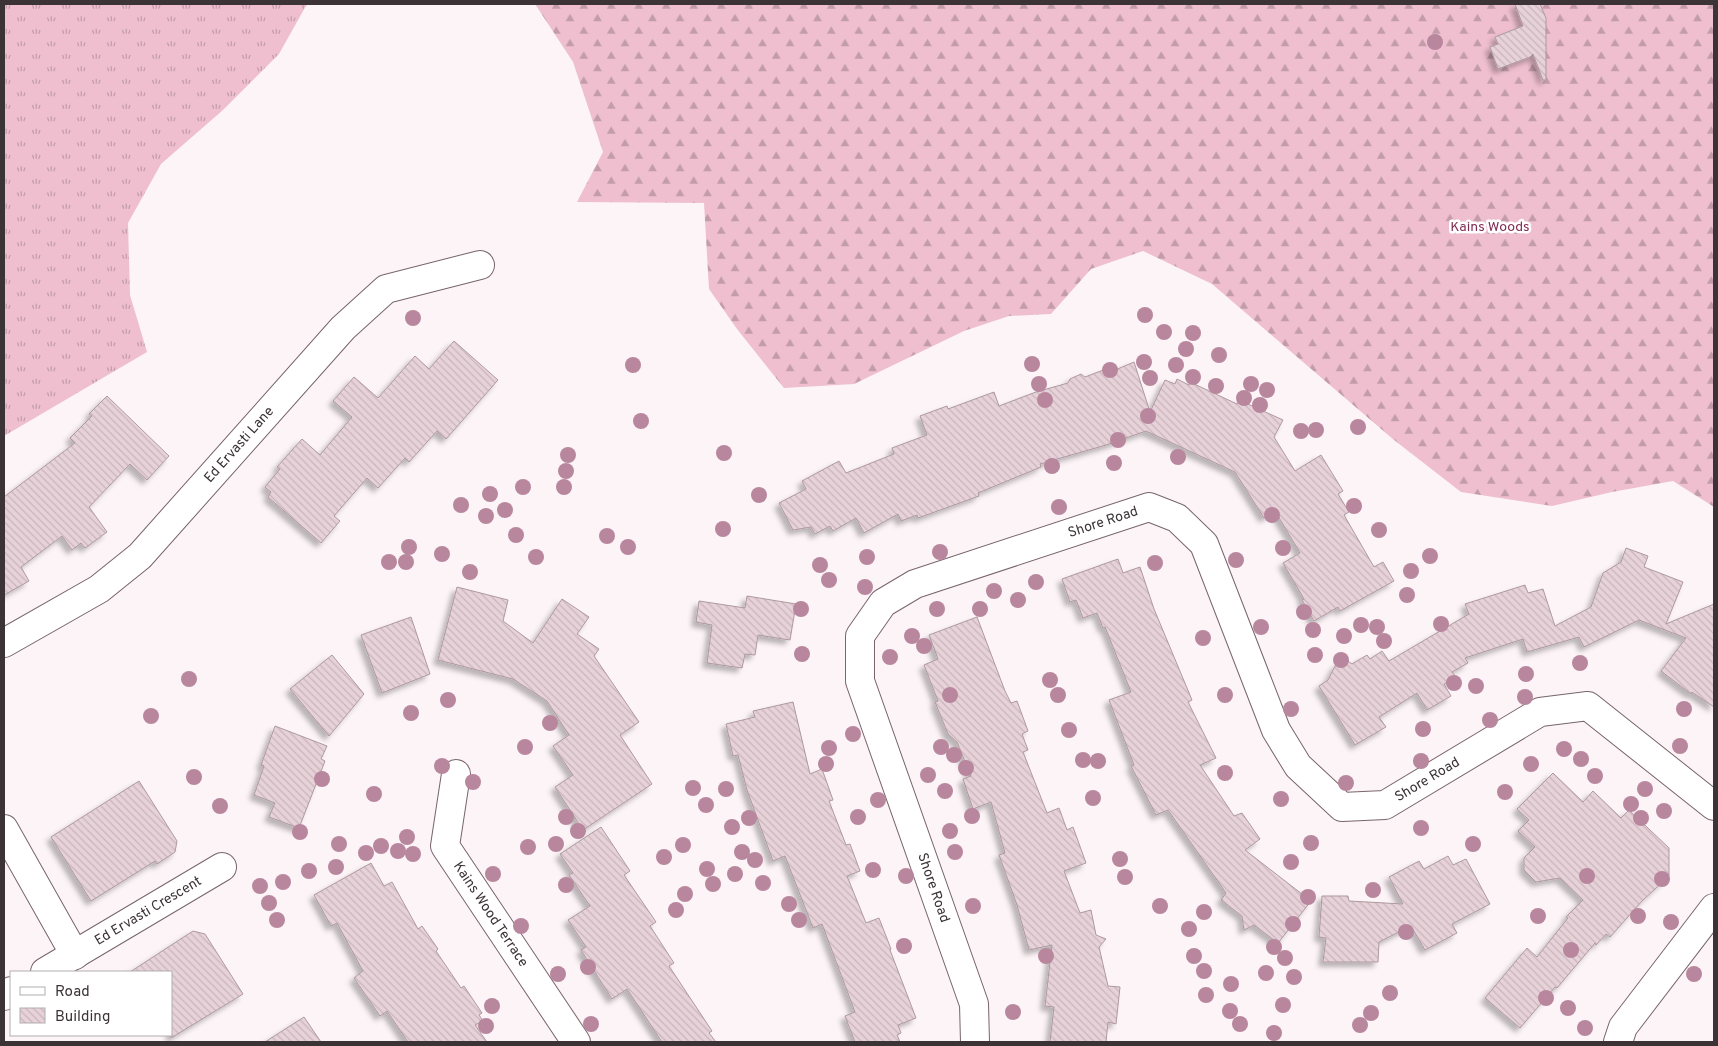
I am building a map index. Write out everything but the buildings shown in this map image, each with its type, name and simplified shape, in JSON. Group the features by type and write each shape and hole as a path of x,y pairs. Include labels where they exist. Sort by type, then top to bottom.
{"street":[{"name":"Ed Ervasti Lane","path":"4,643 99,589 140,556 343,328 386,289 480,265"},
{"name":"Shore Road","path":"975,1042 974,1004 860,681 860,636 883,603 915,584 1149,506 1177,518 1204,544 1276,730 1298,766 1342,808 1386,805 1540,712 1588,706 1714,806"},
{"name":"Kains Wood Terrace","path":"456,774 445,846 576,1042"},
{"path":"4,829 75,955"},
{"name":"Ed Ervasti Crescent","path":"46,971 222,867"},
{"path":"1618,1042 1623,1027 1714,908"}],"green space":[{"path":"4,4 307,4 279,54 223,110 161,164 128,223 130,295 147,352 4,436"},
{"name":"Kains Woods","path":"535,4 1714,4 1714,507 1673,481 1612,492 1552,506 1461,492 1394,440 1212,284 1143,251 1091,269 1051,314 1009,316 964,331 854,384 784,388 737,329 709,289 704,203 577,202 603,152 573,62"}]}
